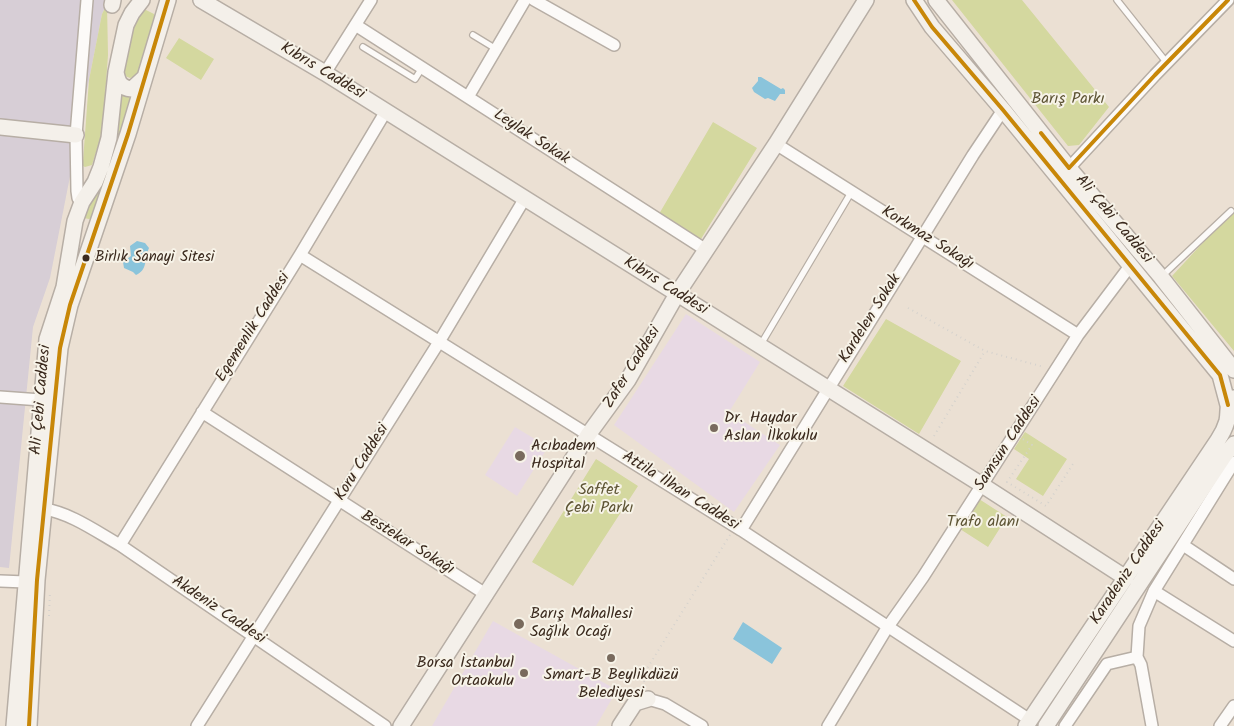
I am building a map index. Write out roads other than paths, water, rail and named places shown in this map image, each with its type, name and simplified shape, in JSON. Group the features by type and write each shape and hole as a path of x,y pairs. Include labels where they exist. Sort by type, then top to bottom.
{"main road":[{"name":"Ali Çebi Caddesi","path":"14,726 47,339 64,287 75,221 82,202 98,175 110,138 116,72 126,25 142,0"},
{"name":"Ali Çebi Caddesi","path":"29,726 36,589 60,348 70,305 128,134 168,0"},
{"name":"Kıbrıs Caddesi","path":"201,0 326,73 982,485 1126,578"},
{"name":"Ali Çebi Caddesi","path":"914,0 932,26 1220,375 1231,411"},
{"name":"Ali Çebi Caddesi","path":"936,0 1234,370"},
{"name":"Zafer Caddesi","path":"401,726 588,435 628,380 677,294 866,3"},
{"path":"132,13 142,4 149,4 156,7 161,21"},
{"path":"116,72 121,86 132,89 145,77"},
{"path":"0,127 76,135"},
{"path":"75,221 84,228 96,226"},
{"name":"Karadeniz Caddesi","path":"1028,723 1218,440 1231,411"},
{"name":"Karadeniz Caddesi","path":"1046,726 1224,456 1234,444"},
{"path":"620,726 635,704 647,700"}],"street":[{"path":"82,202 78,198 77,191 76,135 87,0"},
{"path":"326,73 372,0"},
{"path":"468,97 525,0"},
{"path":"534,0 614,45"},
{"path":"1070,168 1166,63 1228,0"},
{"name":"Leylak Sokak","path":"357,26 706,250"},
{"name":"Kardelen Sokak","path":"738,528 828,389 973,154 1003,110"},
{"name":"Egemenlik Caddesi","path":"120,545 300,255 386,111"},
{"name":"Korkmaz Sokağı","path":"776,144 1078,335"},
{"name":"Koru Caddesi","path":"197,726 439,342 525,198"},
{"name":"Attila İlhan Caddesi","path":"300,255 738,528 1028,723"},
{"name":"Samsun Caddesi","path":"828,726 888,628 1078,335 1130,266"},
{"path":"0,398 41,400"},
{"name":"Bestekar Sokağı","path":"202,412 487,594"},
{"path":"1152,726 1141,664 1137,657 1139,626 1154,591 1234,462"},
{"name":"Akdeniz Caddesi","path":"44,509 53,510 81,522 120,545 255,635 385,726"},
{"path":"1183,545 1234,579"},
{"path":"0,581 26,582"},
{"path":"1154,591 1234,641"},
{"path":"1065,726 1107,664 1137,657"},
{"path":"647,700 665,704 702,726"},
{"path":"1220,726 1234,706"}],"lane":[{"path":"1117,0 1166,63"},
{"path":"473,35 496,49"},
{"path":"363,47 415,79 422,68"},
{"path":"760,346 852,191"},
{"path":"1161,277 1231,211"}],"water":[{"path":"758,77 781,89 783,88 785,94 780,94 775,101 768,98 765,99 754,92 752,88 758,81"},
{"path":"137,241 145,243 149,248 144,267 136,275 124,268 123,262 131,256 130,246"},
{"path":"743,622 782,648 772,664 733,639"}],"place":[{"name":"Birlık Sanayi Sitesi","path":"86,258"},
{"name":"Dr. Haydar Aslan İlkokulu","path":"714,428"},
{"name":"Acıbadem Hospital","path":"520,456"},
{"name":"Barış Mahallesi Sağlık Ocağı","path":"519,624"},
{"name":"Smart-B Beylikdüzü Belediyesi","path":"611,658"},
{"name":"Borsa İstanbul Ortaokulu","path":"524,673"}],"park label":[{"name":"Barış Parkı","path":"1068,100"},
{"name":"Saffet Çebi Parkı","path":"599,500"},
{"name":"Trafo alanı","path":"983,523"}]}
